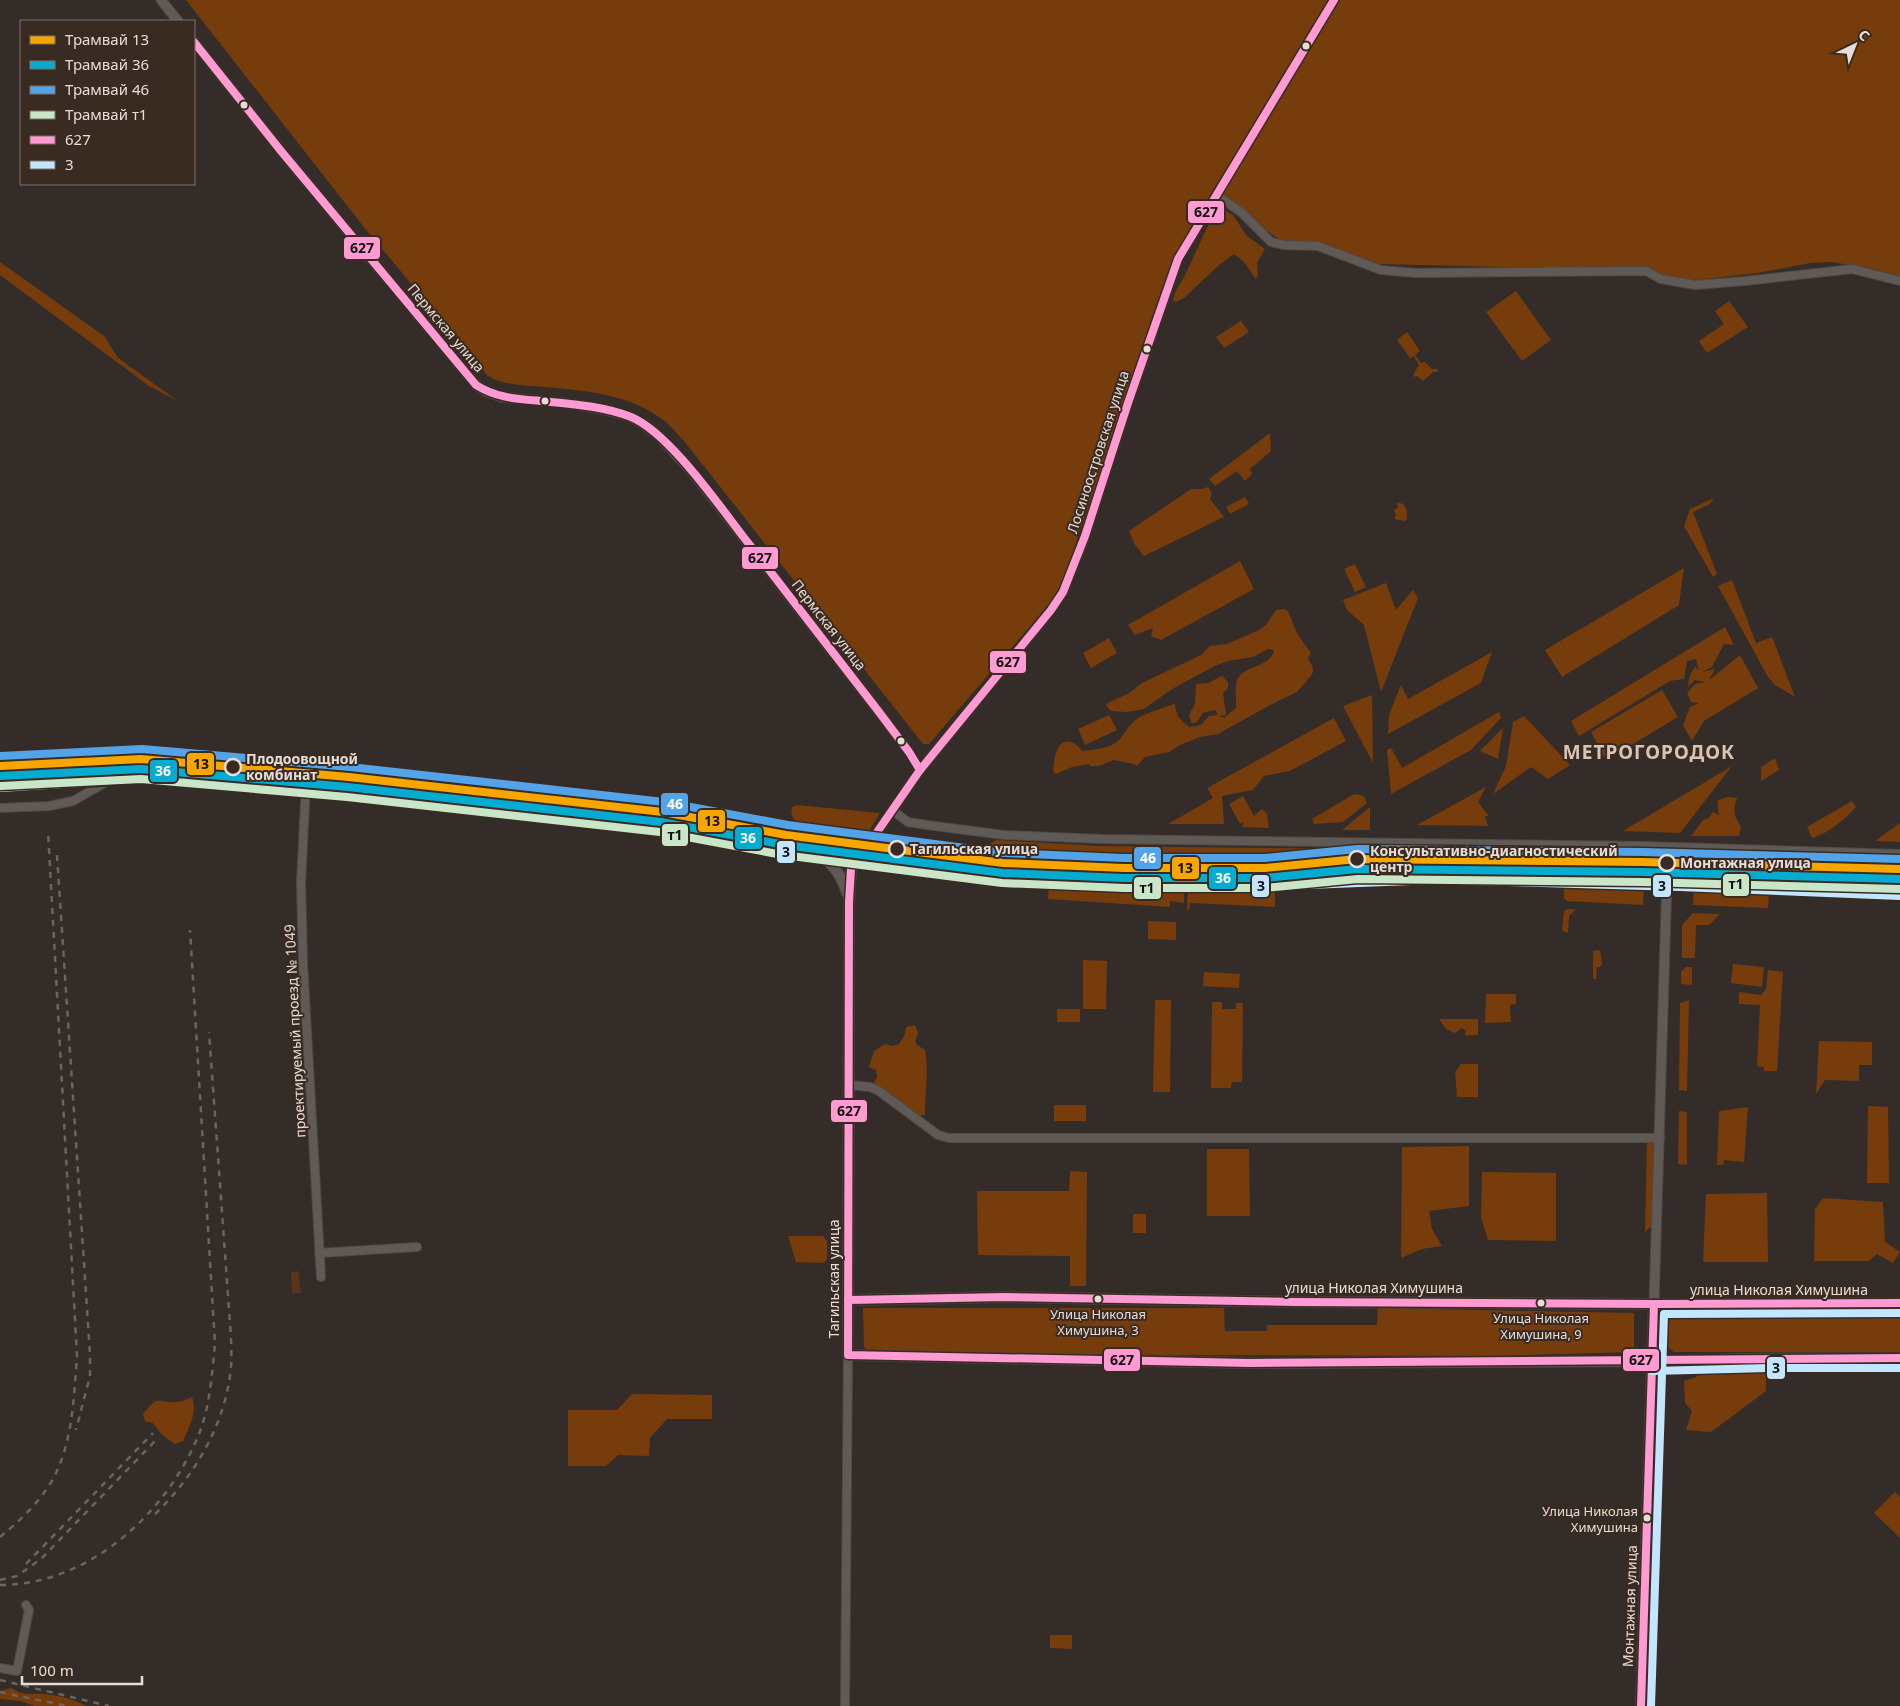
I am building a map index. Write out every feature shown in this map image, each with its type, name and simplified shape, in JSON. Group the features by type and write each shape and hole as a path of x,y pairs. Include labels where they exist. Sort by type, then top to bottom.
{"main road":[{"path":"0,778 158,768 580,811 852,852"},
{"path":"811,847 832,864 839,873 849,902"},
{"name":"Тагильская улица","path":"848,1354 849,902 852,852"},
{"name":"улица Николая Химушина","path":"848,1300 1014,1297 1296,1302 1654,1304"},
{"name":"Монтажная улица","path":"1641,1706 1654,1304"},
{"path":"848,1354 1250,1363 1652,1361"}],"street":[{"path":"161,0 177,20"},
{"name":"Лосиноостровская улица","path":"852,852 867,844 920,770 1051,610 1063,592 1085,536 1128,403 1178,259 1334,0"},
{"name":"Пермская улица","path":"195,43 291,164 476,385 487,392 502,397 573,404 606,410 631,417 659,436 694,474 884,719 920,770"},
{"path":"1215,196 1222,198 1240,212 1271,242 1284,245 1318,246 1381,270 1416,273 1646,271 1661,278 1695,285 1852,268 1900,281"},
{"path":"0,808 49,806 73,801 128,770"},
{"name":"проектируемый проезд № 1049","path":"306,783 302,883 303,963 321,1277"},
{"path":"892,810 908,822 1004,835 1102,840 1644,846 1900,854"},
{"path":"1374,844 1374,873"},
{"path":"852,852 944,866 1045,873 1282,876 1438,870 1900,886"},
{"name":"Монтажная улица","path":"1654,1304 1667,877"},
{"path":"849,1086 870,1087 879,1090 938,1135 949,1138 1660,1138"},
{"path":"320,1253 417,1246"},
{"name":"улица Николая Химушина","path":"1654,1304 1900,1303"},
{"name":"Тагильская улица","path":"844,1706 848,1354"},
{"path":"1652,1361 1769,1358 1900,1358"},
{"path":"0,1668 17,1671 29,1610 26,1605"}],"shaded area":[{"path":"186,0 1328,0 1176,255 1078,536 1062,589 929,744 923,744 684,441 666,422 633,403 604,394 508,383 488,376 363,226"},
{"path":"1340,0 1900,0 1900,276 1870,268 1831,262 1810,263 1758,273 1697,280 1664,276 1646,266 1628,268 1553,268 1380,264 1321,243 1281,240 1265,230 1246,211 1221,194"},
{"path":"1217,211 1226,211 1233,215 1247,236 1265,249 1257,263 1258,276 1255,278 1244,262 1234,254 1219,265 1184,298 1176,302 1173,300 1175,292 1212,217"},
{"path":"0,262 104,336 118,358 178,401 149,386 0,275"},
{"path":"1516,291 1551,340 1522,361 1486,312"},
{"path":"1729,301 1748,327 1707,353 1699,341 1724,324 1715,311"},
{"path":"1241,321 1249,332 1224,348 1216,337"},
{"path":"1407,332 1420,351 1415,355 1421,363 1425,362 1432,369 1437,369 1439,372 1433,372 1423,381 1413,375 1419,365 1414,356 1410,358 1397,340"},
{"path":"1270,433 1271,451 1250,469 1252,474 1245,481 1237,471 1215,486 1209,479"},
{"path":"1208,487 1212,493 1210,499 1224,517 1144,556 1135,545 1129,531 1191,489"},
{"path":"1245,497 1249,504 1230,514 1226,507"},
{"path":"1714,498 1710,504 1693,512 1717,574 1713,577 1684,526 1690,509"},
{"path":"1397,502 1403,504 1407,510 1407,519 1404,521 1394,519 1396,516 1394,510 1398,507"},
{"path":"1240,561 1254,589 1161,640 1151,636 1153,628 1135,635 1128,625"},
{"path":"1355,564 1366,587 1355,592 1344,569"},
{"path":"1684,568 1679,605 1562,677 1545,650"},
{"path":"1732,580 1756,643 1772,637 1795,697 1775,685 1768,677 1718,586"},
{"path":"1386,583 1396,610 1413,590 1418,598 1381,692 1364,625 1347,610 1343,600"},
{"path":"1284,609 1288,611 1298,635 1311,653 1308,658 1313,672 1297,692 1218,734 1200,737 1180,745 1169,752 1145,757 1137,766 1114,760 1099,766 1090,766 1089,764 1072,767 1056,774 1053,771 1057,750 1063,743 1067,741 1073,743 1083,751 1108,747 1120,739 1130,725 1138,718 1175,704 1179,717 1189,727 1201,725 1209,716 1218,715 1215,710 1203,713 1197,722 1192,724 1189,715 1195,704 1196,684 1208,683 1222,676 1228,682 1228,688 1223,693 1226,715 1219,716 1224,718 1236,708 1236,683 1240,675 1268,660 1274,650 1268,649 1253,657 1228,661 1215,666 1172,689 1144,709 1127,712 1111,711 1106,704 1129,693 1142,683 1201,655 1210,646 1227,644 1259,630 1266,625 1276,610"},
{"path":"1725,627 1734,645 1724,644 1712,667 1702,672 1715,669 1709,680 1740,655 1758,688 1704,721 1692,741 1683,725 1690,707 1699,703 1691,702 1687,693 1695,684 1705,682 1695,680 1688,687 1689,678 1695,666 1699,671 1696,659 1687,661 1684,679 1670,681 1579,736 1571,721"},
{"path":"1109,638 1117,653 1091,668 1083,653"},
{"path":"1492,652 1481,683 1388,734 1389,715 1401,685 1408,699"},
{"path":"1662,690 1678,717 1606,760 1591,732"},
{"path":"1372,695 1373,763 1343,706"},
{"path":"1499,712 1501,718 1471,750 1391,794 1387,750 1391,748 1402,768"},
{"path":"1109,715 1117,730 1085,745 1078,729"},
{"path":"1524,716 1570,765 1548,779 1531,767 1493,794 1506,766 1513,722"},
{"path":"1334,718 1346,741 1290,771 1264,776 1253,790 1222,796 1224,824 1168,824 1213,798 1207,788"},
{"path":"1503,728 1498,759 1480,751"},
{"path":"1775,758 1779,770 1761,781 1761,767"},
{"path":"1732,766 1680,833 1623,831"},
{"path":"1486,787 1478,802 1489,816 1485,816 1488,826 1417,825"},
{"path":"1354,794 1364,796 1367,803 1343,822 1314,824 1312,819"},
{"path":"1243,796 1254,816 1262,809 1267,814 1269,828 1242,827 1244,822 1240,824 1229,804"},
{"path":"1727,797 1737,798 1735,813 1736,819 1741,826 1739,836 1691,836 1703,820 1709,818 1713,812 1719,815 1717,801"},
{"path":"1852,801 1856,807 1846,817 1830,829 1812,838 1807,827"},
{"path":"797,805 880,813 869,831 863,831 796,821 792,816 792,807"},
{"path":"1370,807 1370,830 1342,830"},
{"path":"1900,823 1900,842 1875,841"},
{"path":"996,840 1100,846 1361,849 1362,852 1265,862 1016,857 984,854 985,847"},
{"path":"1441,849 1516,850 1516,853 1441,853"},
{"path":"1521,849 1641,851 1641,855 1521,853"},
{"path":"1647,851 1693,851 1690,856 1647,854"},
{"path":"1745,852 1900,858 1900,862 1749,857"},
{"path":"1752,867 1900,872 1900,879 1752,874"},
{"path":"1049,881 1184,886 1184,903 1170,901 1170,907 1048,899"},
{"path":"1564,884 1644,888 1643,905 1567,901 1564,898"},
{"path":"1188,886 1275,889 1275,907 1190,903 1189,910 1187,910"},
{"path":"1694,887 1769,891 1768,908 1693,905"},
{"path":"1576,909 1569,916 1568,933 1562,931 1564,911"},
{"path":"1693,913 1720,914 1709,925 1696,925 1695,958 1682,958 1682,925"},
{"path":"1148,921 1176,922 1176,940 1148,939"},
{"path":"1600,950 1602,964 1600,967 1597,967 1596,979 1593,979 1593,951"},
{"path":"1083,960 1107,961 1106,1009 1083,1009"},
{"path":"1733,964 1764,967 1762,987 1731,983"},
{"path":"1686,967 1692,967 1692,985 1681,984 1681,972"},
{"path":"1768,970 1783,972 1777,1071 1764,1071 1764,1067 1757,1066 1760,1005 1739,1004 1739,992 1761,995 1766,989"},
{"path":"1204,972 1240,974 1239,988 1203,986"},
{"path":"1486,994 1516,994 1516,1004 1510,1005 1511,1022 1485,1023"},
{"path":"1155,1000 1171,1000 1170,1092 1153,1092"},
{"path":"1689,1000 1687,1091 1679,1090 1680,1003"},
{"path":"1212,1002 1222,1002 1222,1009 1236,1009 1236,1003 1243,1003 1242,1082 1232,1082 1231,1088 1211,1088"},
{"path":"1057,1009 1080,1009 1080,1022 1057,1022"},
{"path":"1439,1019 1478,1019 1478,1035 1465,1035 1466,1031 1462,1028 1455,1033 1446,1029"},
{"path":"915,1025 918,1033 915,1041 917,1045 925,1050 927,1066 925,1115 918,1116 889,1093 873,1085 877,1077 876,1070 869,1067 874,1051 885,1044 893,1046 899,1044 905,1034 906,1027"},
{"path":"1819,1041 1872,1042 1872,1065 1859,1065 1859,1081 1825,1080 1816,1094"},
{"path":"1461,1064 1478,1064 1478,1097 1457,1097 1455,1072"},
{"path":"1054,1105 1086,1105 1086,1121 1054,1121"},
{"path":"1868,1106 1888,1107 1889,1183 1867,1183"},
{"path":"1748,1107 1744,1162 1724,1160 1723,1165 1717,1165 1719,1111"},
{"path":"1679,1111 1687,1112 1687,1165 1678,1164"},
{"path":"1647,1141 1655,1141 1652,1225 1645,1232"},
{"path":"1469,1146 1469,1206 1429,1211 1432,1229 1442,1246 1422,1249 1401,1258 1402,1147"},
{"path":"1207,1149 1249,1149 1250,1216 1207,1216"},
{"path":"1070,1171 1087,1172 1086,1286 1070,1286 1070,1256 978,1255 977,1191 1069,1191"},
{"path":"1482,1172 1556,1173 1556,1241 1488,1240 1481,1217"},
{"path":"1767,1193 1768,1262 1703,1262 1706,1194"},
{"path":"1823,1198 1883,1202 1885,1242 1900,1252 1893,1263 1877,1254 1868,1261 1814,1261 1815,1209"},
{"path":"1133,1214 1146,1214 1146,1233 1133,1233"},
{"path":"788,1236 823,1236 827,1241 827,1259 824,1263 796,1262"},
{"path":"298,1271 301,1293 292,1293 291,1272"},
{"path":"863,1308 1224,1308 1225,1331 1267,1331 1267,1325 1377,1325 1378,1308 1634,1313 1634,1352 1492,1356 950,1354 866,1349 864,1347"},
{"path":"1674,1309 1710,1311 1900,1310 1900,1352 1674,1352 1662,1342 1662,1318"},
{"path":"1702,1371 1766,1371 1766,1391 1711,1432 1686,1430 1692,1411 1685,1403 1684,1381 1696,1377"},
{"path":"632,1394 712,1395 712,1419 667,1419 650,1438 649,1456 618,1455 606,1466 568,1466 568,1410 617,1410"},
{"path":"192,1397 194,1403 193,1414 183,1441 175,1444 162,1435 153,1423 145,1421 143,1414 156,1401 179,1402"},
{"path":"1895,1492 1900,1497 1900,1538 1874,1513"},
{"path":"1050,1635 1072,1635 1072,1649 1050,1648"},
{"path":"11,1688 26,1694 58,1696 86,1706 34,1706 21,1701 0,1699 0,1691"}],"railway":[{"path":"0,1537 31,1508 45,1491 62,1459 74,1400 77,1356 48,831"},
{"path":"57,855 90,1354 90,1376 76,1430"},
{"path":"0,1585 33,1582 64,1573 94,1558 121,1539 167,1491 185,1463 203,1423 210,1390 215,1344 190,930"},
{"path":"155,1514 183,1483 206,1447 223,1408 231,1367 231,1337 209,1032"},
{"path":"26,1564 153,1433"},
{"path":"0,1580 17,1576 41,1559 158,1438"},
{"path":"0,1680 109,1706"},
{"path":"0,1692 67,1706"}],"tram line":[{"name":"46","path":"0,756 142,749 350,767 664,802 788,825 1004,853 1124,858 1265,858 1357,849 1643,852 1900,859"},
{"name":"13","path":"0,766 141,759 349,777 663,812 786,835 1003,863 1124,868 1265,868 1357,859 1643,862 1900,869"},
{"name":"36","path":"0,776 141,769 348,787 661,822 785,845 1003,873 1124,878 1265,878 1357,869 1643,872 1900,879"},
{"name":"т1","path":"1,786 141,779 347,797 660,832 783,855 1002,883 1124,888 1265,888 1358,879 1643,882 1899,889"}],"transit line":[{"name":"627","path":"852,852 865,846 873,838 920,770 1051,610 1063,592 1085,536 1128,403 1178,259 1334,0"},
{"name":"627","path":"195,43 281,151 476,385 491,393 507,397 587,406 620,413 646,426 678,455 710,493 879,712 920,770"},
{"name":"3","path":"1,788 158,778 579,821 938,875 1044,883 1282,886 1437,880 1900,896"},
{"name":"627","path":"852,852 849,902 848,1355 1250,1363 1900,1358"},
{"name":"627","path":"848,1300 1004,1297 1296,1302 1900,1303"},
{"name":"627","path":"1641,1706 1654,1304"},
{"name":"3","path":"1651,1706 1664,1314 1900,1313"},
{"name":"3","path":"1652,1371 1769,1368 1900,1368"}],"place":[{"name":"Плодоовощной комбинат","path":"233,767"},
{"name":"Тагильская улица","path":"897,849"},
{"name":"Консультативно-диагностический центр","path":"1357,859"},
{"name":"Монтажная улица","path":"1667,863"},
{"name":"Улица Николая Химушина, 3","path":"1098,1299"},
{"name":"Улица Николая Химушина, 9","path":"1541,1303"},
{"name":"Улица Николая Химушина","path":"1647,1518"}],"district":[{"name":"МЕТРОГОРОДОК","path":"1649,752"}]}
